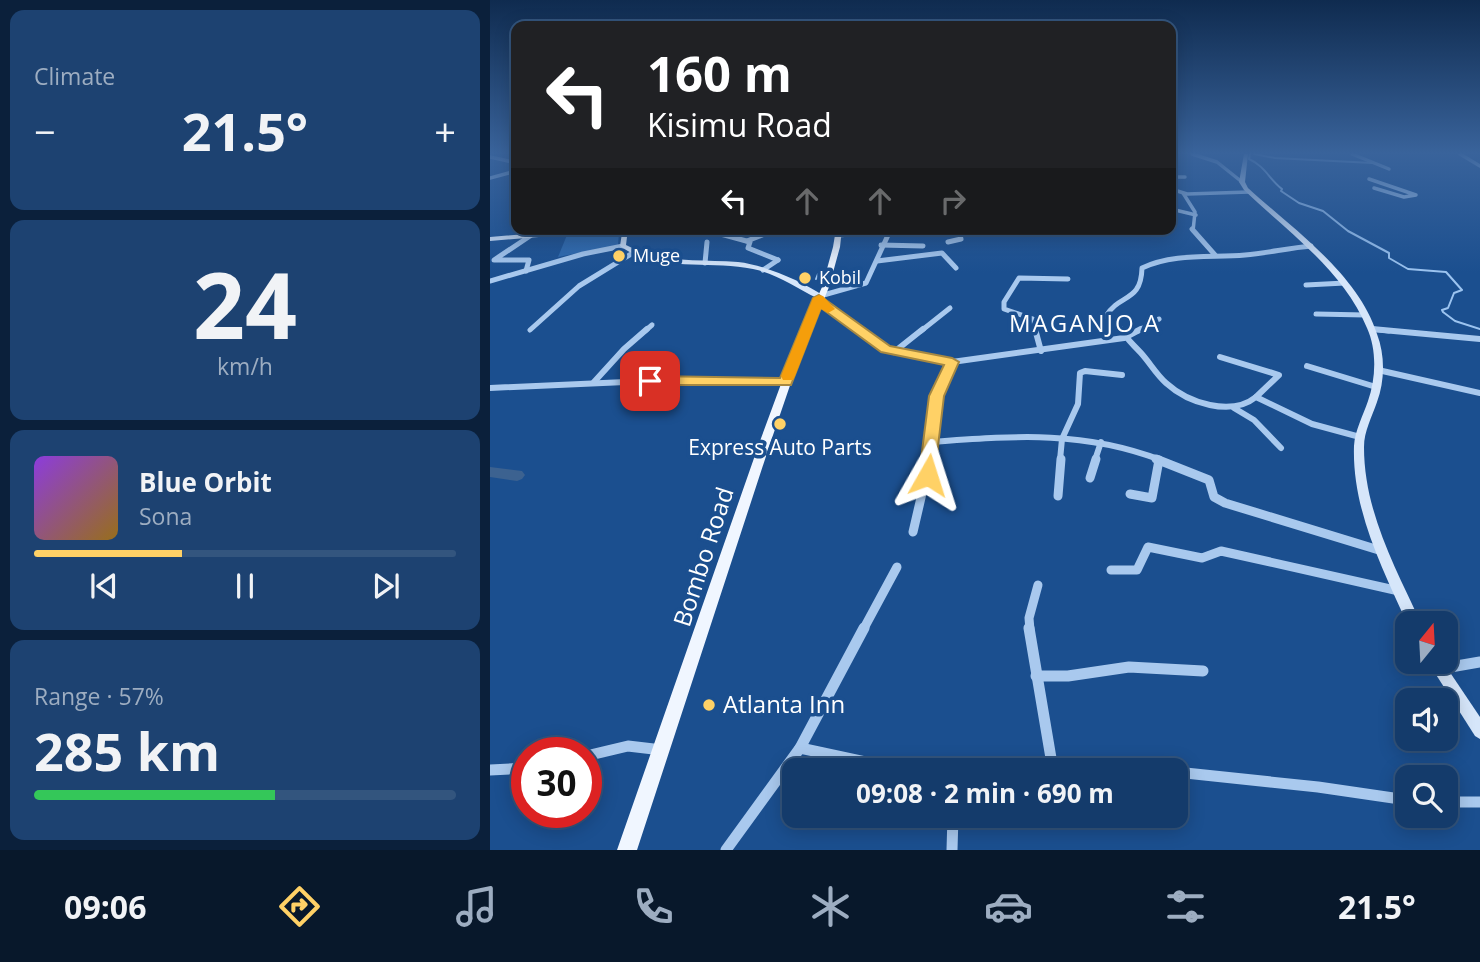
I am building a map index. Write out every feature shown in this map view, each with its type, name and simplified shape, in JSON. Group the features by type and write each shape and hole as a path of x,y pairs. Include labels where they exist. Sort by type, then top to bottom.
{"main road":[{"name":"Bombo Road","path":"627,850 786,382 829,281 838,235"}],"street":[{"path":"1183,194 1196,215 1192,230 1214,255"},
{"path":"1251,194 1311,246 1345,284 1372,329 1378,370 1376,387 1360,437 1366,512 1409,611"},
{"path":"1393,194 1404,197 1416,195 1412,194"},
{"path":"1176,210 1196,215"},
{"path":"490,239 546,235"},
{"path":"623,246 624,235"},
{"path":"724,235 747,241 762,235"},
{"path":"820,297 866,283 872,276 881,246 888,235"},
{"path":"948,242 961,239 960,235"},
{"path":"526,271 529,260 494,260 530,236"},
{"path":"747,241 750,243 748,248 778,260 763,270"},
{"path":"705,263 707,242"},
{"path":"490,281 583,254 623,246 661,259 763,270 820,297 832,312 880,346 894,352 952,362 1124,338 1159,319"},
{"path":"881,246 923,246"},
{"path":"1282,448 1261,430 1253,417 1227,406 1190,397 1171,387 1142,350 1124,338 1122,330 1109,321 1106,314 1131,299 1140,284 1142,268 1166,260 1311,246"},
{"path":"530,330 560,300 608,266 636,251"},
{"path":"877,261 942,253 956,268"},
{"path":"1041,351 1033,319 1004,309 1004,302 1019,278 1068,279"},
{"path":"1306,285 1345,284"},
{"path":"894,352 950,309"},
{"path":"1316,314 1365,314"},
{"path":"594,382 624,349 652,325"},
{"path":"1372,329 1480,339"},
{"path":"1220,357 1279,375 1242,407 1227,406"},
{"path":"913,531 928,475 937,396 952,362"},
{"path":"1307,366 1376,387"},
{"path":"1378,370 1480,393"},
{"path":"1058,496 1062,439 1078,404 1080,371 1122,374"},
{"path":"490,388 680,380 786,382"},
{"path":"1256,397 1312,424 1360,437"},
{"path":"932,442 1013,437 1101,442 1159,460 1209,480 1214,497 1225,503 1382,551"},
{"path":"1090,478 1101,442"},
{"path":"1130,494 1152,498 1159,460"},
{"path":"1111,570 1137,570 1144,550 1148,547 1202,558 1221,551 1400,591"},
{"path":"726,850 800,748 897,566"},
{"path":"1038,585 1029,618 1030,639 1051,758"},
{"path":"1458,664 1480,662"},
{"path":"1036,676 1077,676 1129,667 1203,671"},
{"path":"1443,674 1480,732"},
{"path":"602,752 628,746 663,750"},
{"path":"800,748 847,758"},
{"path":"490,770 511,769"},
{"path":"1188,773 1395,798"},
{"path":"1458,802 1480,802"},
{"path":"952,850 953,828"}],"shaded area":[{"path":"567,235 619,235 618,245 558,257"}],"waterway":[{"path":"1285,194 1299,203 1323,211 1348,231 1389,253 1389,258 1408,269 1446,272 1462,290 1454,293 1448,308 1442,310 1443,312 1455,321 1480,329"},
{"path":"816,279 818,274"},
{"path":"490,472 517,475"}],"slow traffic":[{"path":"788,376 819,298 828,309"}],"place":[{"name":"Muge","path":"619,256"},
{"name":"Kobil","path":"805,278"},
{"name":"Express Auto Parts","path":"780,424"},
{"name":"Atlanta Inn","path":"709,705"}],"district":[{"name":"MAGANJO A","path":"1085,324"}],"route":[{"path":"650,381 786,382 819,298 832,312 886,349 952,362 937,396 928,475"}]}
